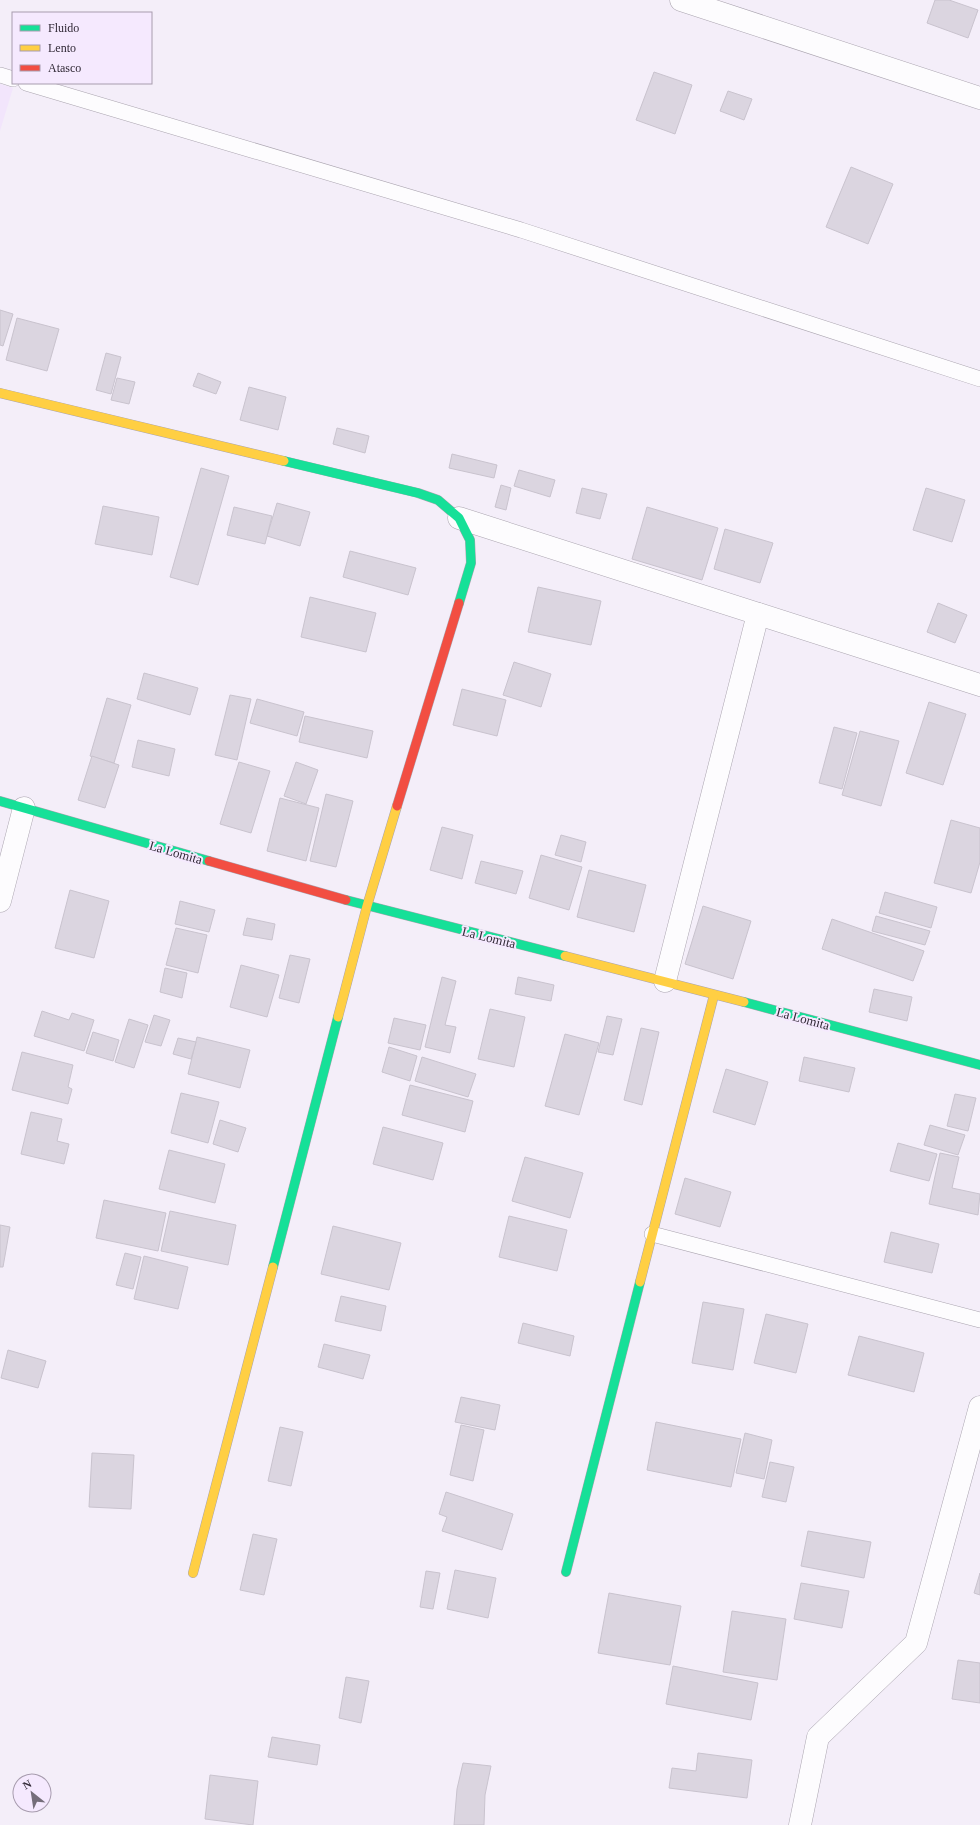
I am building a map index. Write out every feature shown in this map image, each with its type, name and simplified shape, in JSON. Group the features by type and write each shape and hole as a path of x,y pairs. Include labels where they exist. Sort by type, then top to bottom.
{"street":[{"path":"681,0 980,98"},
{"path":"0,393 418,493 438,500 459,518 980,685"},
{"path":"194,1573 367,906 472,563 470,540 459,518"},
{"path":"665,982 758,614"},
{"name":"La Lomita","path":"0,801 367,906 665,982 980,1065"},
{"path":"0,901 24,808"},
{"path":"566,1572 714,995"},
{"path":"800,1825 818,1737 916,1643 980,1407"}],"lane":[{"path":"0,75 12,79"},
{"path":"29,84 521,230 980,379"},
{"path":"652,1234 980,1320"}],"shaded area":[{"path":"0,84 13,88 0,131"}],"building":[{"path":"935,0 949,0 978,10 968,38 927,23"},
{"path":"654,72 692,85 675,134 636,120"},
{"path":"728,91 752,99 744,120 720,111"},
{"path":"851,167 893,184 868,244 826,227"},
{"path":"0,310 13,314 3,346 0,345"},
{"path":"17,318 59,329 47,371 6,360"},
{"path":"106,353 121,357 111,394 96,390"},
{"path":"198,373 221,382 216,394 193,386"},
{"path":"117,378 135,382 129,404 111,400"},
{"path":"249,387 286,397 278,430 240,420"},
{"path":"337,428 369,436 365,453 333,444"},
{"path":"452,454 497,465 494,478 449,468"},
{"path":"201,468 229,476 198,585 170,577"},
{"path":"519,470 555,480 550,497 514,486"},
{"path":"501,485 511,488 506,510 495,507"},
{"path":"582,488 607,494 600,519 576,513"},
{"path":"926,488 965,500 952,542 913,530"},
{"path":"277,503 310,512 300,546 267,536"},
{"path":"103,506 159,517 152,555 95,544"},
{"path":"234,507 272,516 265,544 227,535"},
{"path":"647,507 718,528 702,580 632,559"},
{"path":"725,529 773,543 760,583 714,569"},
{"path":"350,551 416,568 408,595 343,577"},
{"path":"538,587 601,601 591,645 528,632"},
{"path":"310,597 376,613 366,652 301,637"},
{"path":"938,603 967,615 955,643 927,632"},
{"path":"514,662 551,674 541,707 503,695"},
{"path":"144,673 198,688 190,715 137,699"},
{"path":"462,689 506,700 497,736 453,725"},
{"path":"230,695 251,699 237,760 215,755"},
{"path":"107,698 131,705 114,763 90,756"},
{"path":"257,699 304,712 297,736 250,723"},
{"path":"929,702 966,714 943,785 906,773"},
{"path":"305,716 373,731 367,758 299,742"},
{"path":"834,727 857,733 842,789 819,783"},
{"path":"860,731 899,741 881,806 842,795"},
{"path":"138,740 175,749 169,776 132,767"},
{"path":"92,756 119,765 105,808 78,800"},
{"path":"239,762 270,771 251,833 220,824"},
{"path":"296,762 318,770 306,804 284,796"},
{"path":"326,794 353,801 336,867 310,861"},
{"path":"280,798 319,808 306,861 267,851"},
{"path":"951,820 980,828 980,862 971,893 934,883"},
{"path":"442,827 473,835 462,879 430,870"},
{"path":"561,835 586,842 581,862 555,855"},
{"path":"541,855 582,867 569,910 529,898"},
{"path":"481,861 523,871 516,894 475,883"},
{"path":"589,870 646,885 634,932 577,917"},
{"path":"70,890 109,901 94,958 55,948"},
{"path":"885,892 937,907 931,928 879,913"},
{"path":"180,901 215,910 209,932 175,924"},
{"path":"703,906 751,921 733,979 685,964"},
{"path":"876,916 930,931 925,945 872,931"},
{"path":"247,918 275,924 272,940 243,935"},
{"path":"832,919 924,951 913,981 822,949"},
{"path":"176,928 207,935 198,973 166,965"},
{"path":"290,955 310,959 299,1003 279,998"},
{"path":"241,965 279,975 267,1017 230,1007"},
{"path":"165,968 187,973 182,998 160,992"},
{"path":"442,977 456,981 445,1025 456,1027 450,1053 425,1047"},
{"path":"518,977 554,985 551,1001 515,994"},
{"path":"874,989 912,997 907,1021 869,1012"},
{"path":"490,1009 525,1017 514,1067 478,1059"},
{"path":"42,1011 69,1020 72,1013 94,1020 84,1051 34,1036"},
{"path":"154,1015 170,1020 161,1046 145,1042"},
{"path":"607,1016 622,1019 613,1055 598,1052"},
{"path":"394,1018 426,1025 420,1050 388,1043"},
{"path":"129,1019 148,1025 134,1068 115,1062"},
{"path":"641,1028 659,1032 642,1105 624,1100"},
{"path":"93,1032 119,1040 113,1061 86,1053"},
{"path":"565,1034 599,1043 579,1115 545,1106"},
{"path":"197,1037 250,1050 240,1088 188,1074"},
{"path":"178,1038 196,1042 191,1059 173,1054"},
{"path":"389,1047 417,1056 410,1081 382,1072"},
{"path":"22,1052 73,1065 68,1087 72,1089 68,1104 12,1090"},
{"path":"422,1057 476,1074 468,1097 415,1081"},
{"path":"804,1057 855,1068 849,1092 799,1081"},
{"path":"726,1069 768,1082 755,1125 713,1112"},
{"path":"410,1085 473,1101 465,1132 402,1115"},
{"path":"181,1093 219,1102 208,1143 171,1133"},
{"path":"955,1094 976,1098 968,1131 947,1126"},
{"path":"31,1112 62,1119 57,1141 69,1144 64,1164 21,1154"},
{"path":"220,1120 246,1128 238,1152 213,1144"},
{"path":"930,1125 965,1135 958,1155 924,1145"},
{"path":"383,1127 443,1143 433,1180 373,1164"},
{"path":"898,1143 937,1154 929,1181 890,1171"},
{"path":"169,1150 225,1164 215,1203 159,1189"},
{"path":"940,1153 959,1157 952,1188 980,1194 978,1215 929,1204"},
{"path":"525,1157 583,1173 570,1218 512,1201"},
{"path":"685,1178 731,1192 720,1227 675,1214"},
{"path":"104,1200 166,1213 158,1251 96,1238"},
{"path":"170,1211 236,1225 228,1265 161,1251"},
{"path":"509,1216 567,1230 557,1271 499,1257"},
{"path":"0,1225 10,1227 3,1267 0,1267"},
{"path":"333,1226 401,1243 389,1290 321,1274"},
{"path":"891,1232 939,1244 932,1273 884,1262"},
{"path":"125,1253 141,1257 133,1289 116,1285"},
{"path":"144,1256 188,1267 178,1309 134,1299"},
{"path":"341,1296 386,1306 381,1331 335,1321"},
{"path":"703,1302 744,1309 733,1370 692,1363"},
{"path":"766,1314 808,1324 796,1373 754,1363"},
{"path":"523,1323 574,1336 570,1356 518,1343"},
{"path":"859,1336 924,1353 914,1392 848,1375"},
{"path":"324,1344 370,1355 363,1379 318,1367"},
{"path":"8,1350 46,1361 38,1388 1,1378"},
{"path":"461,1397 500,1405 495,1430 455,1422"},
{"path":"656,1422 741,1439 731,1487 647,1470"},
{"path":"461,1425 484,1430 473,1481 450,1475"},
{"path":"280,1427 303,1432 291,1486 268,1481"},
{"path":"745,1433 772,1440 764,1479 736,1473"},
{"path":"92,1453 134,1455 131,1509 89,1507"},
{"path":"770,1462 794,1467 786,1502 762,1497"},
{"path":"446,1492 513,1514 502,1550 442,1531 447,1517 439,1514"},
{"path":"808,1531 871,1542 864,1578 801,1566"},
{"path":"253,1534 277,1539 264,1595 240,1590"},
{"path":"455,1570 496,1578 488,1618 447,1609"},
{"path":"426,1571 440,1573 433,1609 420,1607"},
{"path":"980,1573 980,1595 974,1593"},
{"path":"801,1583 849,1591 842,1628 794,1619"},
{"path":"609,1593 681,1606 670,1665 598,1653"},
{"path":"732,1611 786,1619 777,1680 723,1672"},
{"path":"958,1660 980,1663 980,1703 952,1699"},
{"path":"673,1666 758,1683 751,1720 666,1704"},
{"path":"346,1677 369,1681 361,1723 339,1718"},
{"path":"272,1737 320,1745 317,1765 268,1757"},
{"path":"698,1753 752,1760 747,1798 669,1788 672,1768 696,1771"},
{"path":"463,1763 491,1766 485,1795 484,1825 454,1825 457,1789"},
{"path":"210,1775 258,1781 253,1825 205,1819"}],"traffic: fast":[{"path":"284,461 418,493 438,500 459,518 470,540 471,563 459,603"},
{"path":"0,801 209,861"},
{"path":"346,900 565,956"},
{"path":"744,1002 980,1065"},
{"path":"273,1267 338,1017"},
{"path":"566,1572 640,1282"}],"traffic: slow":[{"path":"0,393 284,461"},
{"path":"338,1017 367,906 397,806"},
{"path":"565,956 744,1002"},
{"path":"640,1282 714,995"},
{"path":"193,1573 273,1267"}],"traffic: jam":[{"path":"397,806 459,603"},
{"path":"209,861 346,900"}]}
